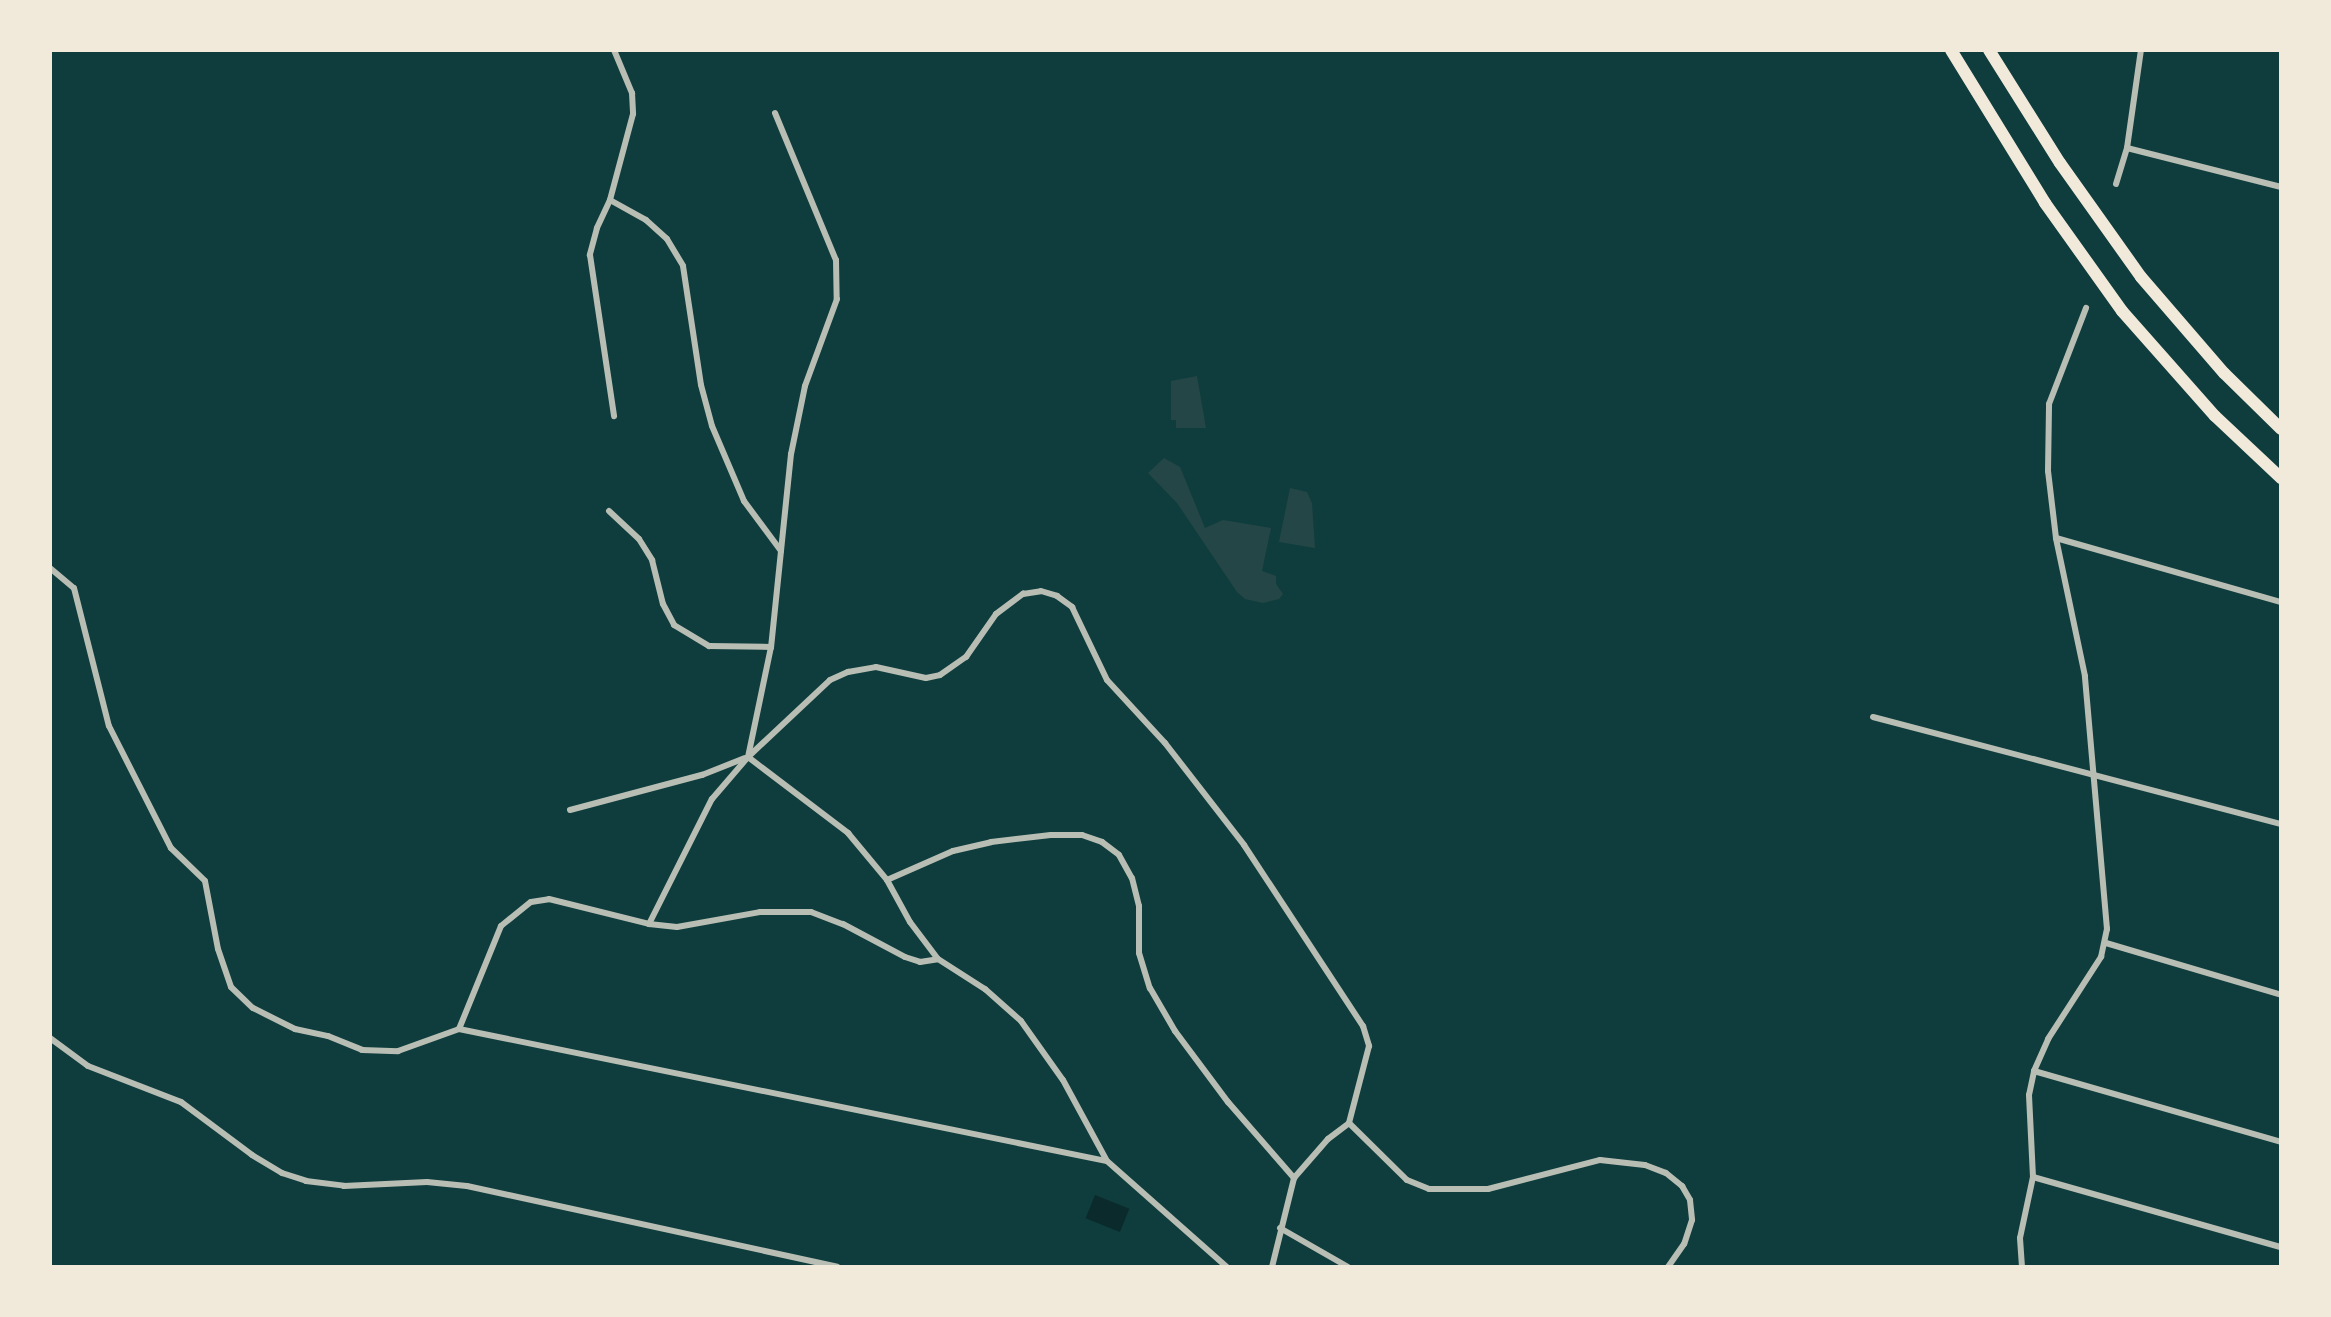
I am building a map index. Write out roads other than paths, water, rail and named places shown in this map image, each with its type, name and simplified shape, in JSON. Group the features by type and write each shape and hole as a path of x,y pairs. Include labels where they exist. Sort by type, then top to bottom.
{"highway":[{"path":"1951,50 2045,203 2122,311 2215,416 2281,478"},
{"path":"1989,50 2060,163 2141,277 2224,373 2281,429"}],"street":[{"path":"614,50 632,93 633,114 610,200 597,228 590,255 614,416"},
{"path":"2116,184 2127,148 2141,50"},
{"path":"748,757 771,647 791,454 805,386 837,299 836,260 775,113"},
{"path":"2127,148 2281,187"},
{"path":"610,200 646,220 667,239 683,266 701,385 712,426 744,501 781,551"},
{"path":"2022,1267 2020,1238 2033,1177 2029,1095 2034,1071 2048,1039 2094,969 2106,943 2107,916 2085,676 2056,538 2048,471 2049,404 2086,308"},
{"path":"609,511 639,539 652,560 663,604 674,625 709,646 771,647"},
{"path":"2056,538 2281,602"},
{"path":"50,568 74,588 109,726 171,848 205,881 218,949 231,987 253,1008 295,1029 328,1036 362,1050 398,1051 459,1029 1107,1161"},
{"path":"649,924 712,799 748,757 830,680 876,667 926,678 940,675 966,657 996,614 1023,594 1041,591 1057,596 1072,607 1107,680 1165,743 1244,845 1363,1026 1369,1046 1349,1123 1328,1139 1294,1178 1272,1267"},
{"path":"1873,717 2281,824"},
{"path":"570,810 702,775 748,757"},
{"path":"748,757 848,833 887,880 910,922 938,959 985,989 1021,1021 1063,1080 1107,1161 1227,1267"},
{"path":"887,880 953,851 991,842 1051,835 1082,835 1102,842 1119,855 1132,878 1139,906 1139,953 1150,988 1228,1102 1294,1178"},
{"path":"459,1029 501,926 531,902 549,899 649,924 677,927 760,912 811,912 843,924 905,957 920,962 938,959"},
{"path":"2106,943 2281,995"},
{"path":"50,1038 88,1066 125,1077 181,1102 252,1155 282,1173 306,1181 344,1186 427,1182 467,1186 837,1267"},
{"path":"2034,1071 2281,1142"},
{"path":"1349,1123 1407,1180 1429,1189 1488,1189 1571,1165 1600,1160 1645,1165 1666,1173 1682,1186 1690,1200 1692,1220 1684,1244 1668,1267"},
{"path":"2033,1177 2281,1247"},
{"path":"1280,1228 1348,1267"}]}
